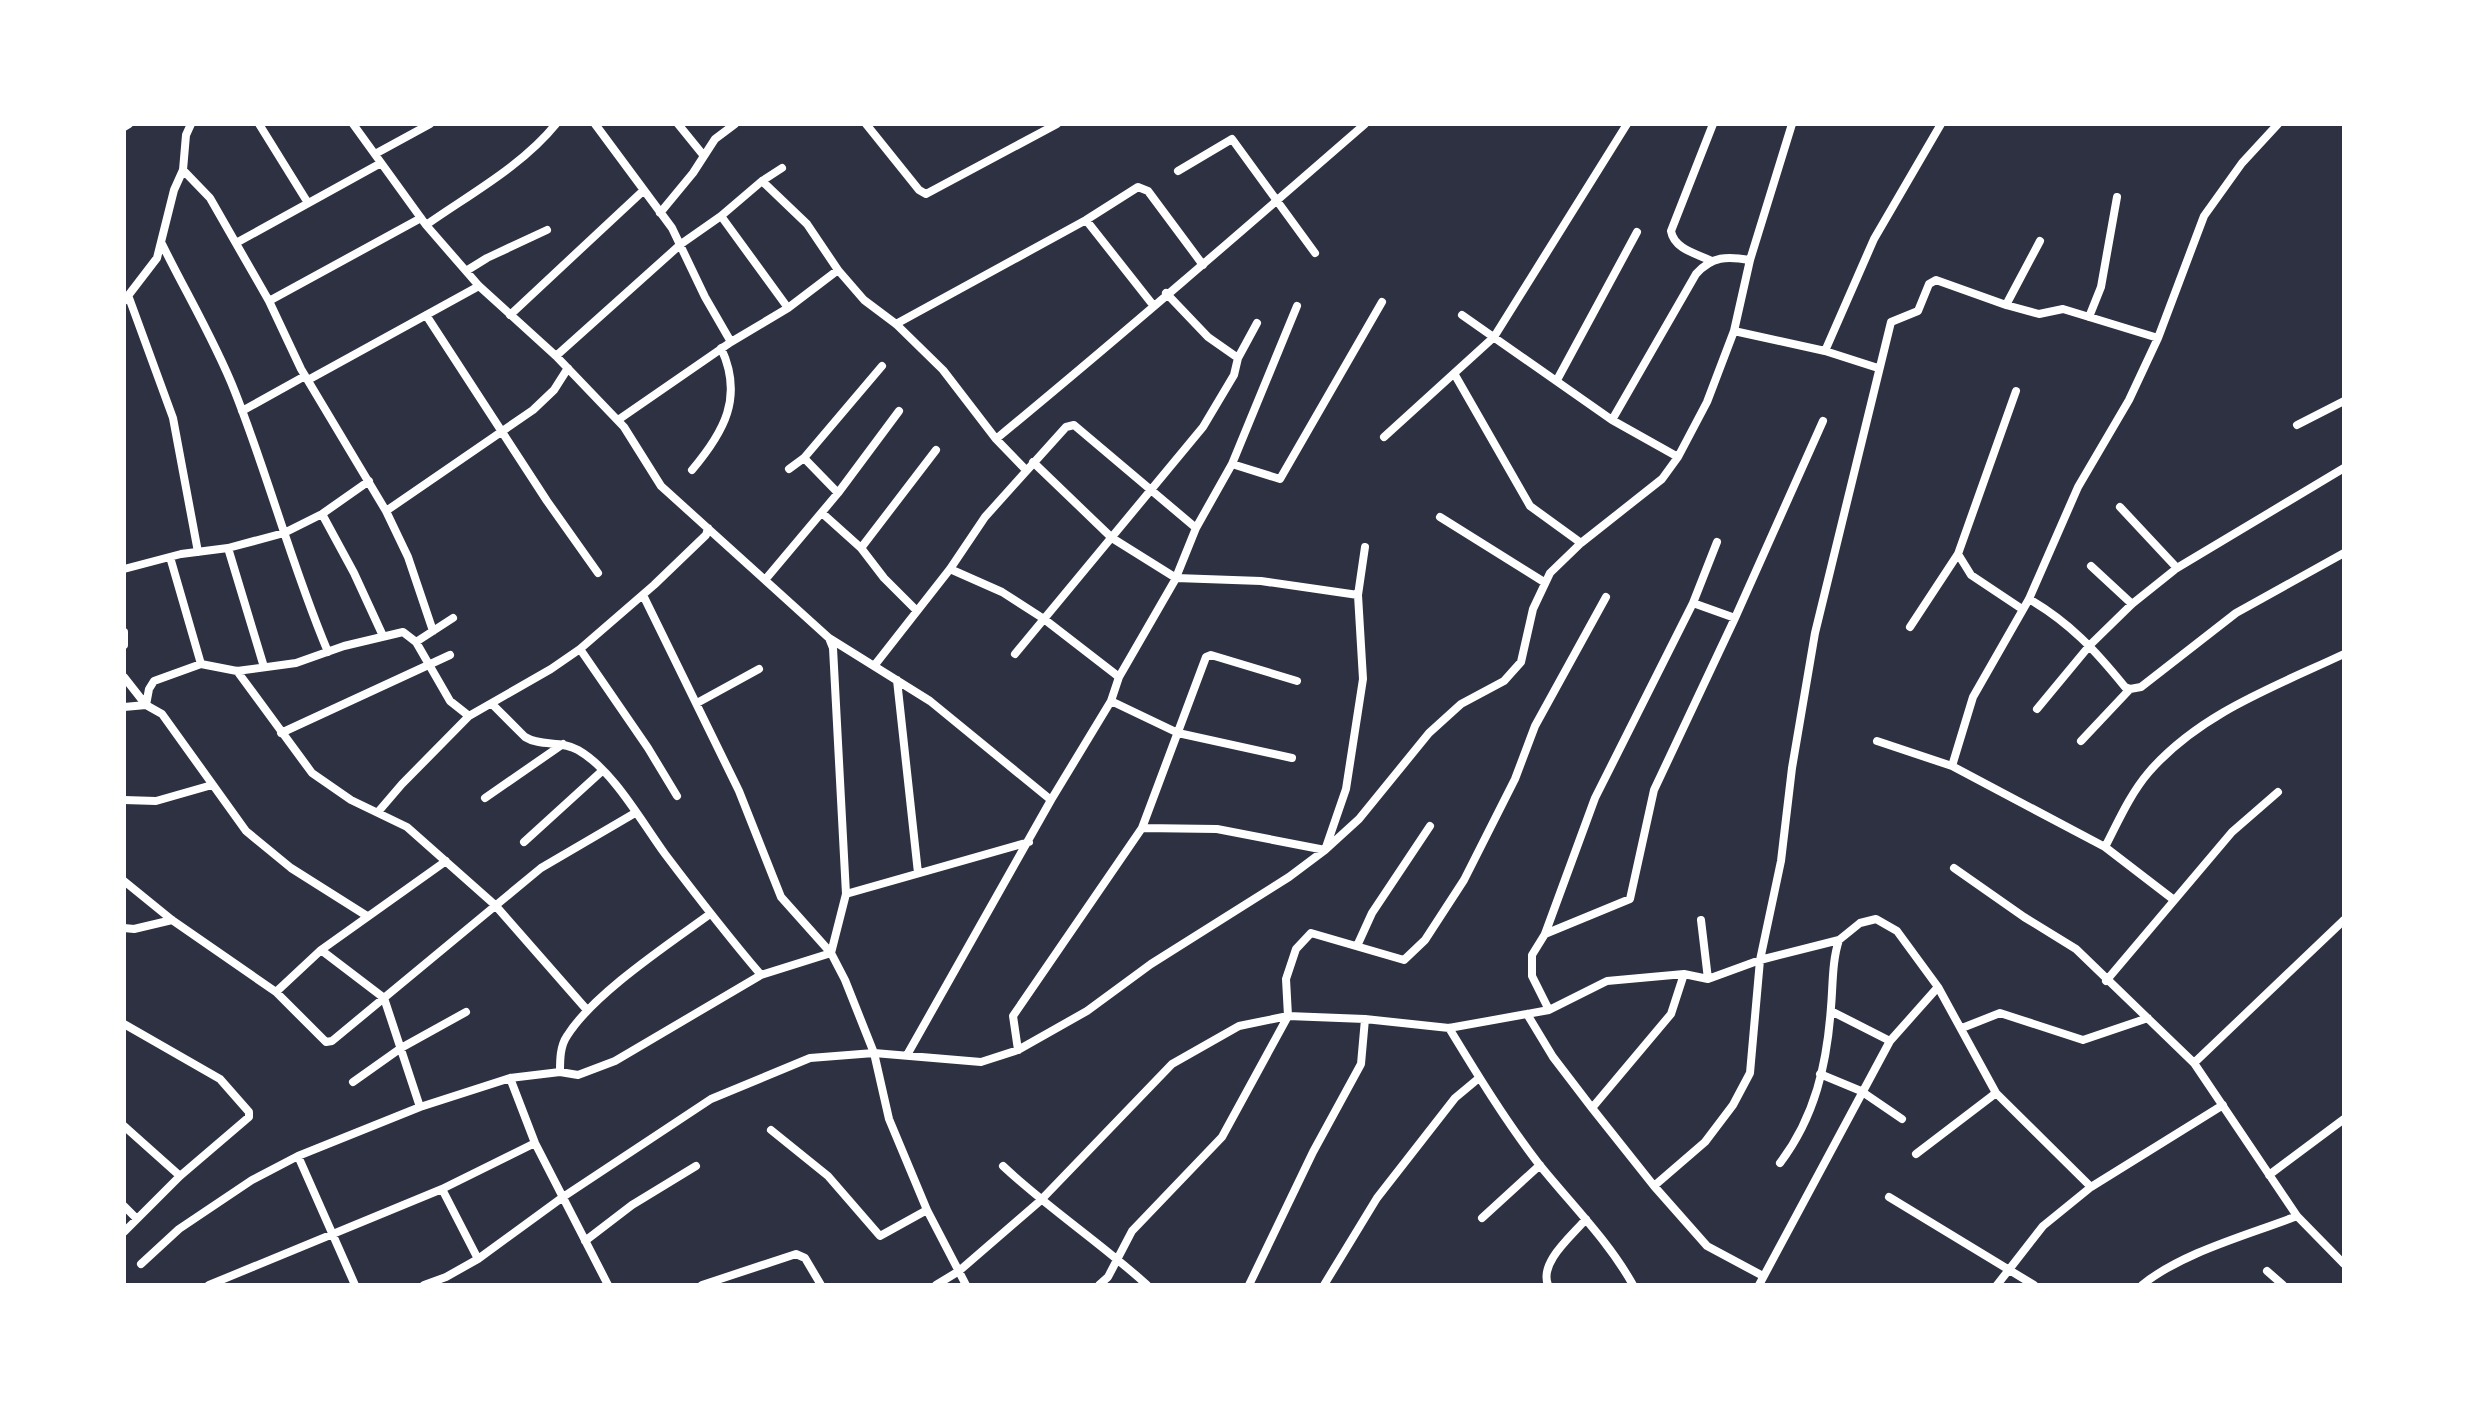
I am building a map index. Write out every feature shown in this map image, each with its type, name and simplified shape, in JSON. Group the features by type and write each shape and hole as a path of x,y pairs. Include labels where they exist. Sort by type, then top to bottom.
{"street":[{"path":"124,127 129,124"},
{"path":"191,124 186,135 183,170 174,190 157,258 126,298 173,418 198,552"},
{"path":"259,124 308,203"},
{"path":"353,124 424,221 479,286 556,356 618,420 661,486 829,638 930,701 1051,800"},
{"path":"375,154 430,124"},
{"path":"269,301 424,221 515,164 556,124"},
{"path":"595,124 681,244 705,297 731,342"},
{"path":"678,124 704,156"},
{"path":"660,213 715,139 735,124"},
{"path":"866,124 919,190 926,194 1057,124"},
{"path":"996,439 1112,344 1166,293 1203,265 1365,124"},
{"path":"1384,437 1494,337 1627,124"},
{"path":"1712,261 1678,245 1672,239 1671,231 1713,124"},
{"path":"424,1285 478,1259 563,1197 711,1099 810,1058 874,1053 981,1062 1018,1050 1087,1011 1151,964 1289,877 1325,850 1359,819 1429,733 1461,704 1504,681 1521,662 1533,609 1544,582 1581,543 1662,479 1678,457 1707,402 1734,331 1750,260 1792,124"},
{"path":"1825,351 1874,239 1941,124"},
{"path":"1952,766 1973,697 2029,599 2078,487 2129,400 2158,338 2204,216 2242,163 2278,124"},
{"path":"1178,171 1232,139 1315,253"},
{"path":"236,243 381,163"},
{"path":"556,356 681,244 782,168"},
{"path":"183,170 210,198 269,301 306,378 386,511 408,557 433,631"},
{"path":"762,181 807,224 838,270 864,300 896,324 943,370 996,439 1026,470"},
{"path":"896,324 1086,220 1138,187 1148,191 1203,265"},
{"path":"510,315 644,190"},
{"path":"2089,317 2101,287 2117,197"},
{"path":"721,216 788,308"},
{"path":"1086,220 1153,305"},
{"path":"466,271 547,230"},
{"path":"1557,380 1637,232"},
{"path":"2006,305 2040,241"},
{"path":"162,244 234,389 262,462 307,601 328,652"},
{"path":"1612,420 1696,274 1721,257 1750,260"},
{"path":"618,420 721,348 788,308 838,270"},
{"path":"1654,1186 1705,1142 1733,1105 1750,1073 1760,960 1781,861 1792,768 1815,633 1891,322 1918,311 1932,281 1936,280 2039,314 2063,309 2158,338"},
{"path":"242,411 479,286"},
{"path":"1166,293 1208,337 1238,358"},
{"path":"1232,464 1280,479 1382,302"},
{"path":"907,1055 1051,800 1111,701 1119,677 1176,578 1196,528 1232,464 1297,306"},
{"path":"426,315 598,573"},
{"path":"1462,315 1612,420 1678,457"},
{"path":"1015,654 1203,427 1234,375 1238,358 1257,323"},
{"path":"1734,331 1825,351 1878,368"},
{"path":"692,470 713,446 732,401 731,368 721,348"},
{"path":"789,469 804,458 882,366"},
{"path":"386,511 533,410 554,390 568,368"},
{"path":"1455,375 1530,506 1581,543"},
{"path":"1910,627 1958,554 2016,391"},
{"path":"2297,425 2344,401"},
{"path":"765,580 838,493 899,411"},
{"path":"1545,934 1630,899 1654,790 1823,421"},
{"path":"874,666 950,569 985,517 1066,427 1074,425 1196,528"},
{"path":"861,548 936,450"},
{"path":"804,458 838,493"},
{"path":"1033,462 1112,538 1176,578 1261,581 1358,595"},
{"path":"2037,709 2090,645 2132,604 2177,568 2344,468"},
{"path":"124,569 284,533 322,514 369,481"},
{"path":"2120,507 2177,568"},
{"path":"822,513 861,548 884,578 917,611"},
{"path":"322,514 383,636"},
{"path":"1440,517 1544,582"},
{"path":"378,812 469,716 580,649 643,595 706,535 708,528"},
{"path":"1549,1010 1532,976 1532,955 1545,934 1595,798 1693,603 1717,542"},
{"path":"1325,850 1346,789 1363,679 1358,595 1365,547"},
{"path":"228,548 264,667"},
{"path":"2029,599 2058,616 2090,645 2130,689 2141,687 2236,613 2344,553"},
{"path":"1958,554 1971,575 2022,609"},
{"path":"170,557 201,664"},
{"path":"2091,566 2132,604"},
{"path":"950,569 1002,592 1044,619 1119,677"},
{"path":"643,595 739,791 781,897 831,953 845,980 874,1053 889,1119 927,1210 966,1285"},
{"path":"1099,1285 1108,1277 1132,1231 1222,1137 1288,1016 1286,979 1296,949 1311,933 1404,960 1425,940 1464,880 1515,779 1535,726 1606,597"},
{"path":"1693,603 1735,618"},
{"path":"416,642 453,618"},
{"path":"124,632 124,645"},
{"path":"146,705 154,681 201,664 237,671 296,663 403,632 416,642 450,701 469,716"},
{"path":"829,638 833,648 846,894 831,953"},
{"path":"580,649 677,796"},
{"path":"2105,847 2129,801 2149,772 2171,752 2250,696 2344,654"},
{"path":"281,733 450,655"},
{"path":"1018,1050 1013,1016 1142,828 1206,657 1211,655 1297,681"},
{"path":"697,703 759,669"},
{"path":"237,671 312,773 329,786 407,827 495,905 587,1010"},
{"path":"124,677 146,705 162,714 246,831 291,868 367,916"},
{"path":"897,680 918,873"},
{"path":"2081,741 2130,689"},
{"path":"1111,701 1178,733 1292,758"},
{"path":"492,704 531,741 563,744 578,750 613,781 710,914 761,975"},
{"path":"124,707 146,705"},
{"path":"1877,741 1952,766 2105,847 2174,900"},
{"path":"485,798 563,744"},
{"path":"524,842 602,771"},
{"path":"124,800 156,801 212,785"},
{"path":"2106,981 2232,832 2278,792"},
{"path":"124,881 172,920 276,992 326,1042 332,1041 541,868 635,813"},
{"path":"1357,946 1372,913 1430,826"},
{"path":"1142,828 1217,829 1325,850"},
{"path":"846,894 1029,842"},
{"path":"276,992 321,950 446,861"},
{"path":"1954,868 2076,949 2194,1063 2297,1216 2344,1264"},
{"path":"560,1072 565,1037 587,1010 710,914"},
{"path":"936,1285 959,1271 1040,1201 1172,1064 1239,1026 1288,1016 1365,1019 1449,1028 1549,1010 1607,981 1684,974 1708,979 1760,960 1839,940 1860,923 1876,919 1897,931 1938,987 1996,1093 2091,1187"},
{"path":"124,928 134,929 172,920"},
{"path":"1701,920 1708,979"},
{"path":"2194,1063 2344,920"},
{"path":"1780,1163 1797,1141 1814,1103 1831,1011 1835,951 1839,940"},
{"path":"321,950 384,998 420,1107"},
{"path":"141,1264 179,1229 252,1180 298,1156 420,1107 510,1078 560,1072 578,1075 615,1061 761,975 831,953"},
{"path":"1592,1108 1671,1014 1684,974"},
{"path":"1527,1014 1553,1057 1654,1186 1707,1246 1761,1281 1890,1041 1938,987"},
{"path":"1831,1011 1890,1041"},
{"path":"353,1082 401,1048 466,1012"},
{"path":"1962,1028 2000,1013 2083,1040 2148,1018"},
{"path":"1249,1285 1313,1152 1361,1064 1365,1019"},
{"path":"124,1024 220,1079 247,1108 249,1117 180,1176 124,1232"},
{"path":"1449,1028 1479,1078 1540,1165 1586,1219 1633,1285"},
{"path":"1820,1074 1861,1091 1902,1119"},
{"path":"510,1078 535,1143 608,1285"},
{"path":"1324,1285 1377,1198 1455,1098 1479,1078"},
{"path":"1916,1154 1996,1093"},
{"path":"1997,1285 2043,1226 2091,1187 2223,1105"},
{"path":"2269,1175 2344,1119"},
{"path":"124,1126 180,1176"},
{"path":"771,1130 828,1176 880,1236 927,1210"},
{"path":"209,1285 442,1189 535,1143"},
{"path":"298,1156 355,1285"},
{"path":"1482,1218 1540,1165"},
{"path":"585,1241 632,1205 696,1166"},
{"path":"1003,1166 1040,1201 1117,1258 1147,1285"},
{"path":"442,1189 478,1259"},
{"path":"1889,1197 2034,1285"},
{"path":"124,1206 137,1219"},
{"path":"2142,1285 2157,1273 2184,1260 2297,1216"},
{"path":"1548,1285 1545,1276 1548,1265 1586,1219"},
{"path":"702,1285 796,1254 805,1258 821,1285"},
{"path":"2267,1271 2283,1285"}]}
